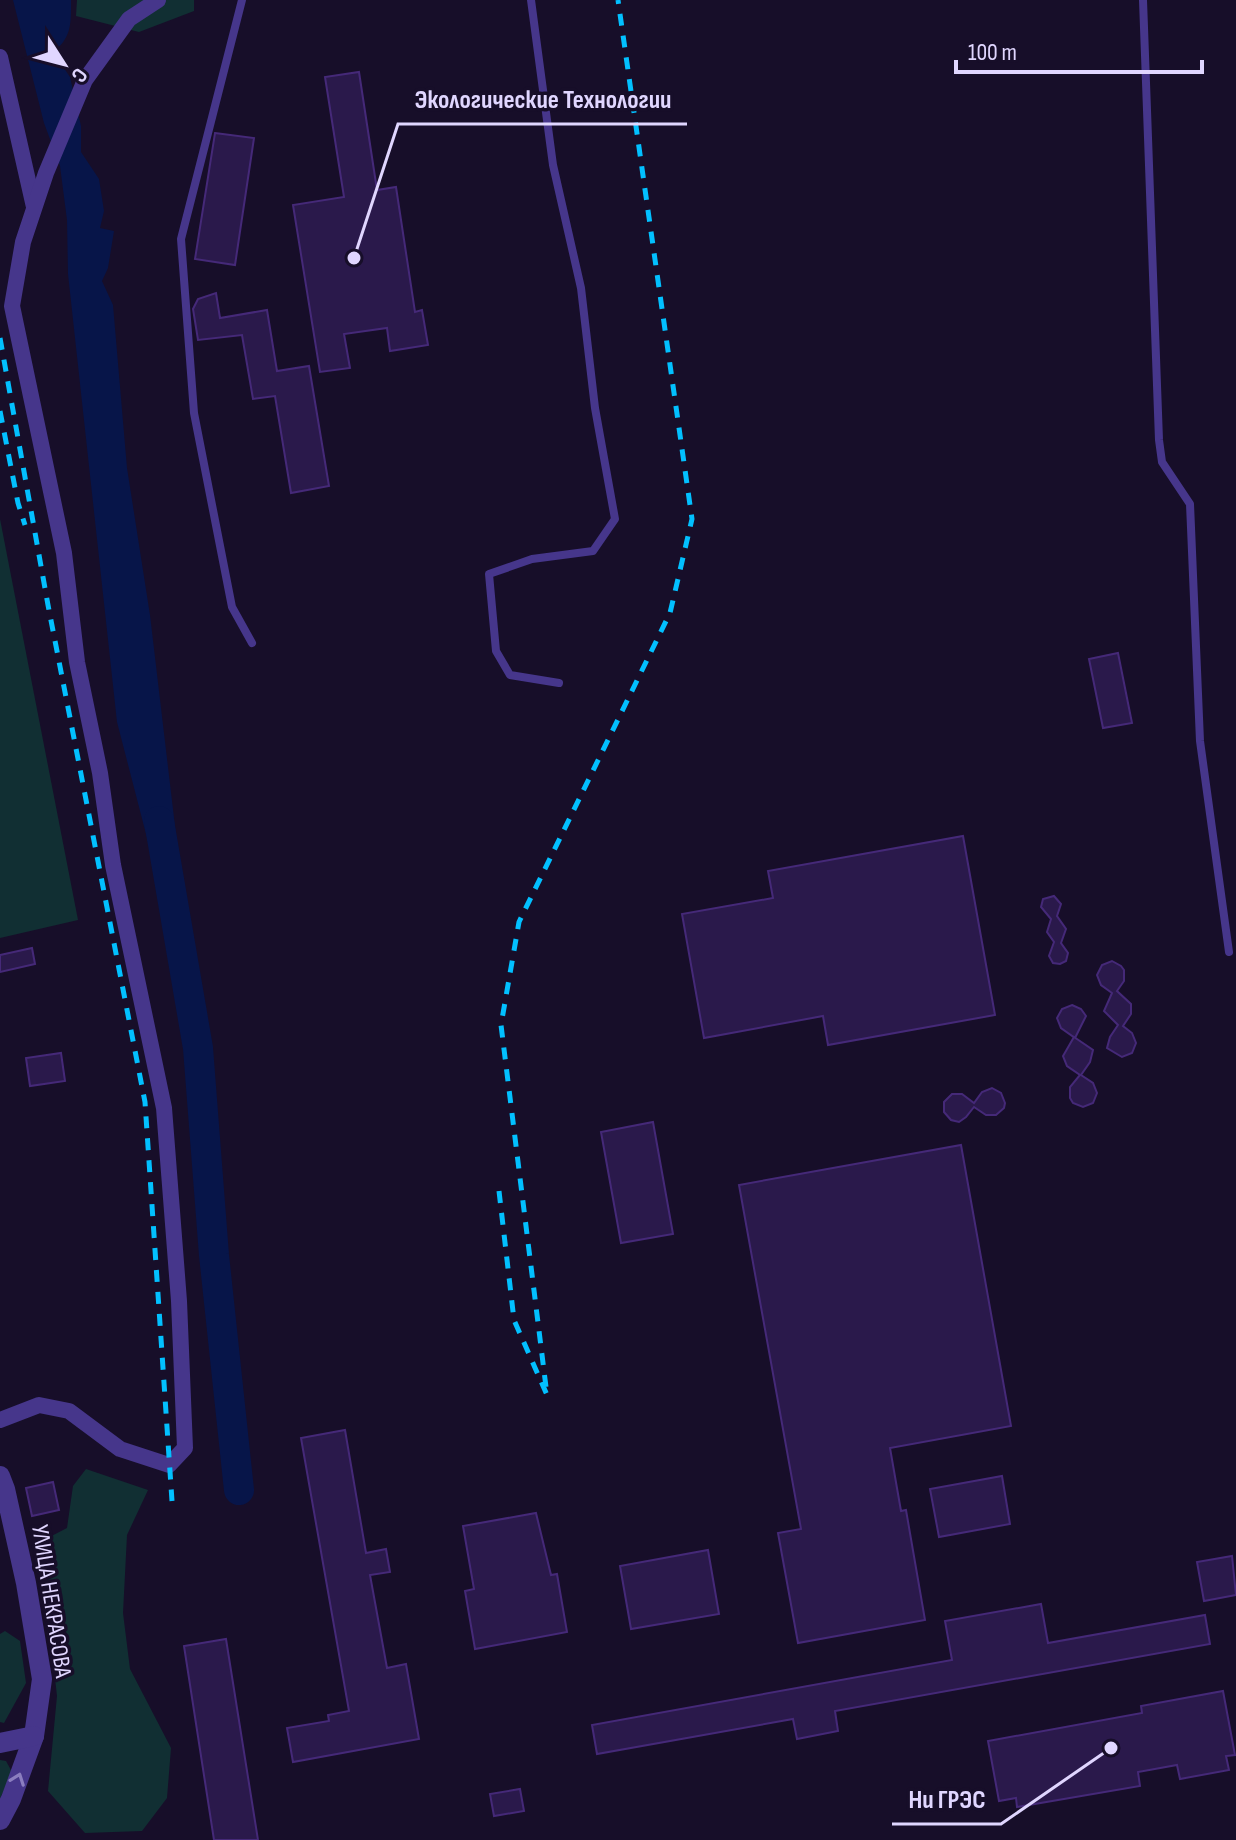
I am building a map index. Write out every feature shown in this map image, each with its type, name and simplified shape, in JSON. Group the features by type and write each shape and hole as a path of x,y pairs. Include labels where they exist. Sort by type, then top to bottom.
{"street":[{"path":"0,1420 39,1405 69,1411 120,1449 169,1465 185,1448 179,1301 164,1108 113,865 100,773 77,662 64,553 12,306 23,242 46,173 85,80 129,19 158,0"},
{"path":"0,57 34,209"},
{"name":"УЛИЦА НЕКРАСОВА","path":"0,1476 26,1583 42,1679 34,1736 0,1820"},
{"path":"0,1743 34,1736"}],"lane":[{"path":"242,0 181,239 194,413 232,607 252,643"},
{"path":"531,0 553,165 581,288 595,408 615,519 593,551 532,559 489,574 496,651 510,675 559,683"},
{"path":"1143,0 1159,440 1162,462 1190,504 1200,741 1229,952"}],"green space":[{"path":"77,0 194,0 194,11 139,32 76,16"},
{"path":"0,519 78,920 0,938"},
{"path":"86,1469 148,1490 127,1535 123,1613 130,1669 171,1748 167,1798 142,1831 85,1833 48,1791 57,1696 36,1544 67,1528 73,1486"},
{"path":"5,1631 20,1641 26,1683 4,1723 0,1722 0,1634"},
{"path":"0,1760 6,1761 12,1772 0,1799"}],"shaded area":[{"path":"13,0 71,0 67,35 53,52 70,77 81,126 81,152 99,179 104,211 100,228 114,231 108,268 102,281 113,305 127,468 150,615 177,843 175,860 153,861 117,722 68,274 67,220 60,166 44,123"}],"building":[{"path":"359,72 377,190 396,187 415,312 422,310 428,345 390,351 387,328 344,334 350,368 320,372 293,205 344,197 325,77"},
{"path":"215,133 254,138 235,265 195,259"},
{"path":"216,293 220,318 267,310 277,371 309,366 329,486 291,493 275,396 253,399 242,335 198,340 193,309 198,299"},
{"path":"1118,653 1132,723 1103,728 1089,659"},
{"path":"963,836 995,1015 828,1045 823,1016 704,1038 682,914 773,898 768,871"},
{"path":"1054,896 1061,904 1057,916 1066,929 1061,943 1068,953 1066,961 1060,964 1053,963 1049,956 1054,942 1047,932 1051,919 1041,907 1043,899"},
{"path":"32,948 35,964 0,972 0,955"},
{"path":"1112,961 1124,970 1124,981 1117,991 1131,1004 1131,1014 1123,1026 1132,1033 1136,1043 1132,1053 1122,1057 1107,1048 1118,1025 1104,1011 1112,993 1101,985 1097,975 1102,965"},
{"path":"1072,1005 1081,1009 1086,1016 1075,1038 1061,1028 1057,1018 1062,1009"},
{"path":"1074,1037 1093,1050 1090,1062 1081,1075 1093,1083 1097,1093 1093,1103 1083,1107 1073,1103 1070,1098 1070,1087 1080,1075 1067,1066 1063,1056"},
{"path":"61,1053 65,1081 30,1086 26,1058"},
{"path":"992,1088 1001,1093 1005,1103 996,1115 986,1115 974,1107 959,1122 951,1120 944,1112 944,1102 952,1094 962,1094 974,1103 982,1092"},
{"path":"653,1122 673,1234 621,1243 601,1132"},
{"path":"961,1145 1011,1426 890,1448 901,1511 906,1510 925,1620 798,1643 778,1533 801,1529 739,1185"},
{"path":"345,1430 366,1553 386,1549 390,1572 370,1575 387,1668 406,1664 419,1739 293,1762 287,1728 329,1721 328,1715 349,1711 301,1438"},
{"path":"1002,1476 1010,1524 939,1537 930,1489"},
{"path":"53,1482 59,1510 32,1516 26,1488"},
{"path":"536,1513 551,1575 557,1574 567,1632 475,1649 465,1591 474,1589 463,1526"},
{"path":"708,1550 719,1614 631,1629 620,1566"},
{"path":"1232,1556 1236,1595 1204,1601 1197,1562"},
{"path":"1041,1604 1048,1643 1205,1615 1210,1644 835,1711 838,1731 797,1739 793,1719 597,1754 592,1725 952,1660 945,1621"},
{"path":"226,1639 258,1840 214,1840 184,1646"},
{"path":"1223,1691 1235,1755 1226,1756 1229,1770 1180,1779 1177,1765 1138,1772 1140,1786 1017,1807 1016,1798 999,1801 988,1741 1142,1713 1141,1706"},
{"path":"520,1789 524,1811 494,1816 490,1794"}],"waterway":[{"path":"159,821 198,1048 214,1255 239,1490"}],"railway":[{"path":"499,1191 514,1320 547,1395 501,1025 519,922 670,613 692,519 618,0"},
{"path":"0,338 48,605 145,1102 172,1501"},
{"path":"0,411 25,525"}],"place":[{"name":"Экологические Технологии","path":"354,258"},
{"name":"Ни ГРЭС","path":"1111,1748"}]}
